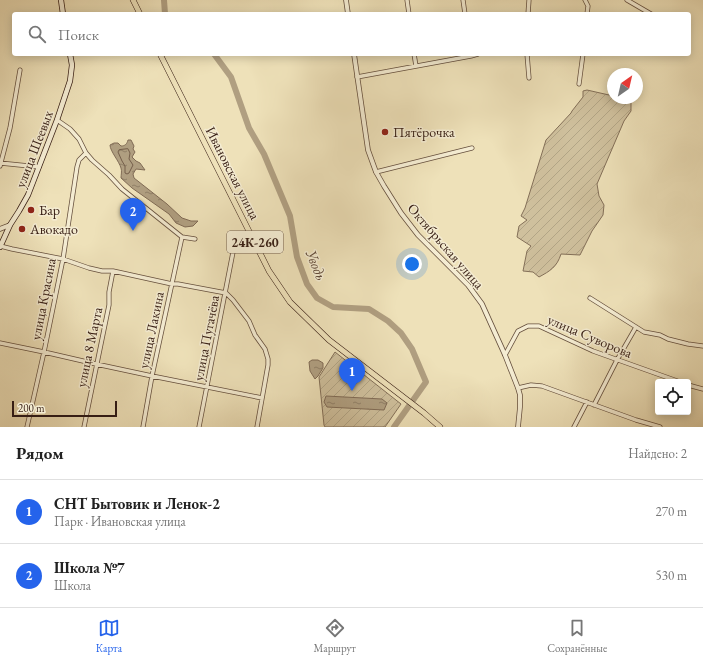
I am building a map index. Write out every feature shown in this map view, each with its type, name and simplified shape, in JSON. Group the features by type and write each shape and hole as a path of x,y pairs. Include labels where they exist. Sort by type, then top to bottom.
{"main road":[{"path":"61,0 63,12"},
{"path":"133,0 139,12"},
{"name":"улица Шеевых","path":"0,246 10,225 24,203 57,120 70,82 72,65 70,56"},
{"name":"Ивановская улица","path":"161,56 269,271 290,302 329,340 440,427"}],"street":[{"path":"346,0 348,12"},
{"path":"407,0 409,12"},
{"path":"463,0 465,12"},
{"path":"528,12 529,0"},
{"path":"585,0 588,6 587,12"},
{"path":"627,0 648,12"},
{"name":"Октябрьская улица","path":"354,56 368,150 376,172 401,213 418,235 468,285 482,304 518,388 520,395 518,427"},
{"path":"414,56 416,66"},
{"path":"357,77 466,56"},
{"path":"527,56 528,78"},
{"path":"579,84 582,56"},
{"path":"20,70 10,128 0,164 39,168"},
{"path":"57,120 70,129 79,139 86,153 92,160 122,189 182,237 195,239"},
{"path":"376,172 472,148"},
{"name":"улица Красина","path":"27,427 63,259 77,167 80,160 86,153"},
{"path":"0,228 10,225"},
{"name":"улица Лакина","path":"143,427 152,376 182,237"},
{"path":"0,246 63,259 102,271 113,271 172,284 226,293 248,321 265,349 268,359 257,427"},
{"name":"улица Пугачёва","path":"199,427 233,252"},
{"name":"улица 8 Марта","path":"84,427 109,305 108,292 113,271"},
{"path":"590,298 644,332 660,335 668,339 688,344 703,346"},
{"name":"улица Суворова","path":"505,355 518,331 528,326 539,326 594,351 671,379"},
{"path":"594,405 636,327"},
{"path":"0,343 262,398"},
{"path":"518,388 531,385 542,386 636,420 660,427"},
{"path":"691,386 703,389"},
{"path":"574,427 586,402"}],"shaded area":[{"path":"587,90 607,95 607,104 631,104 631,111 624,121 597,184 599,196 604,205 603,215 592,231 580,255 561,254 553,268 539,277 533,272 523,271 527,251 531,246 517,237 519,226 527,220 521,216 525,208 546,140 571,113 583,97 583,91"},
{"path":"335,352 401,404 385,427 325,427 319,377"}],"water":[{"path":"128,140 131,140 134,146 133,149 135,152 132,157 140,163 145,170 136,169 133,174 134,178 182,218 191,221 198,221 193,226 185,227 176,223 169,214 132,188 121,178 121,168 111,150 110,145 118,143 121,146 124,146"},
{"path":"312,360 318,360 323,363 323,368 315,379 310,371 309,362"},
{"path":"326,396 382,399 387,403 384,410 327,407 324,402"}],"waterway":[{"name":"Уводь","path":"164,0 165,12"},
{"name":"Уводь","path":"215,56 231,77 249,128 264,154 290,216 297,257 307,284 317,298 333,307 369,309 388,321 401,333 412,349 426,382 394,427"}],"place":[{"name":"Пятёрочка","path":"385,132"},
{"name":"Бар","path":"31,210"},
{"name":"Авокадо","path":"22,229"},
{"name":"Школа №7","path":"133,231"},
{"name":"СНТ Бытовик и Ленок-2","path":"352,391"}]}
